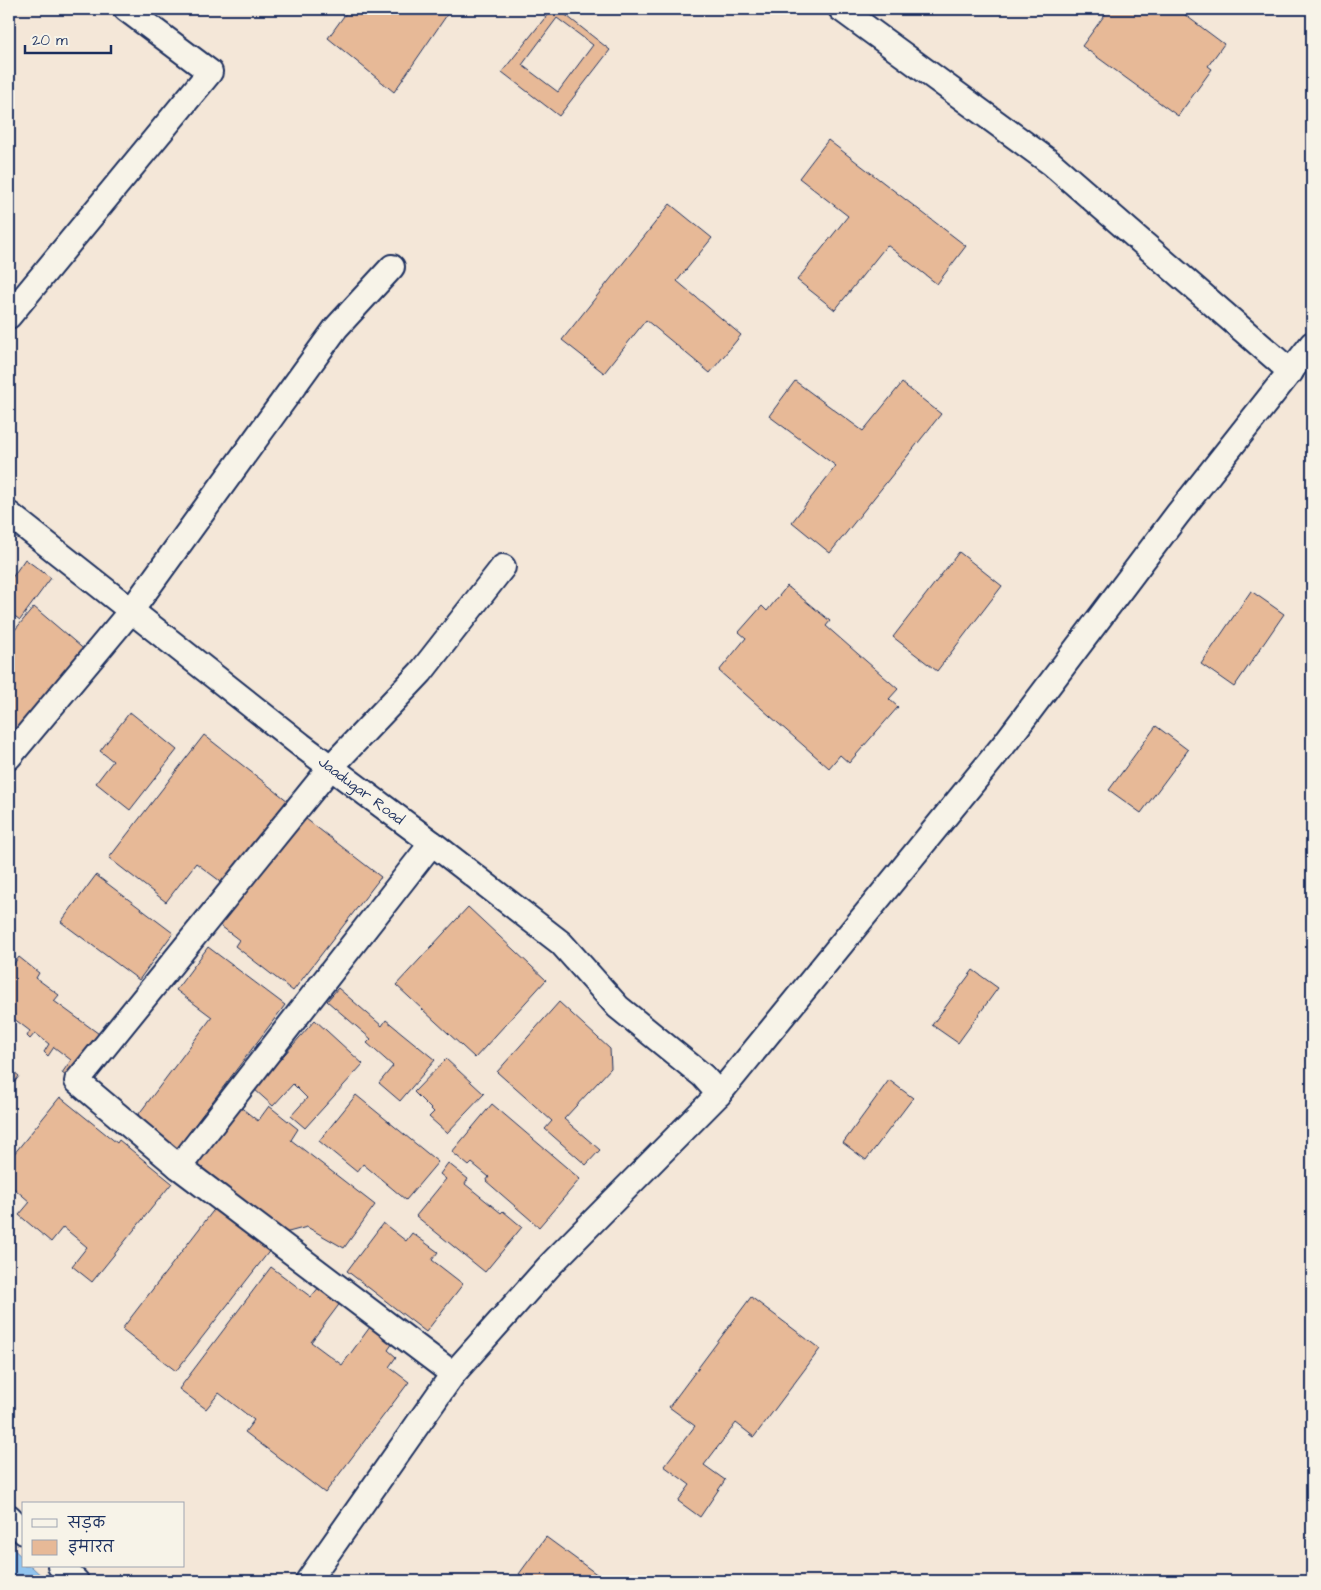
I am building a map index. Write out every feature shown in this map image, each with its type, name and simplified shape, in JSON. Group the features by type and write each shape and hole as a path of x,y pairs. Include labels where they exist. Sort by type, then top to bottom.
{"street":[{"path":"9,316 210,72 126,9"},
{"path":"841,9 1051,163 1291,372"},
{"path":"9,757 131,611 336,328 392,267"},
{"path":"308,1581 453,1374 551,1264 719,1094 1006,742 1177,515 1312,344"},
{"name":"Jaadugar Road","path":"9,514 330,767 432,842 561,943 618,1007 703,1076 719,1094"},
{"path":"453,1374 179,1168 77,1081 330,767 421,672 503,567"},
{"path":"179,1168 432,842"},
{"path":"9,1517 22,1530"},
{"path":"62,1568 76,1581"}],"water":[{"path":"9,1545 22,1557 22,1568 33,1568 47,1581 9,1581"}],"building":[{"path":"349,9 451,9 394,92 328,38"},
{"path":"552,9 558,9 610,50 559,116 502,72","holes":["557,18 593,45 558,92 522,65"]},
{"path":"1109,9 1177,9 1224,44 1208,66 1212,69 1178,116 1082,46"},
{"path":"828,140 966,246 937,284 887,245 835,310 797,280 848,216 799,178"},
{"path":"670,204 712,238 677,281 741,335 710,373 646,320 604,373 562,340"},
{"path":"795,381 863,431 902,383 941,414 830,553 792,522 836,466 769,416"},
{"path":"959,552 1002,586 937,671 893,637"},
{"path":"25,559 51,578 20,620 9,612 9,582"},
{"path":"787,586 830,621 826,626 898,689 889,699 898,707 849,763 840,755 829,768 719,671 746,638 739,632 762,606 767,611"},
{"path":"1251,591 1284,614 1234,687 1201,664"},
{"path":"34,607 87,652 9,747 9,637"},
{"path":"130,712 177,750 130,810 96,783 113,761 100,751"},
{"path":"1156,726 1188,750 1141,813 1109,790"},
{"path":"204,735 288,801 224,884 196,863 166,902 109,858"},
{"path":"301,815 381,877 293,991 235,946 239,940 217,923"},
{"path":"96,875 173,933 139,980 61,922"},
{"path":"468,907 546,980 475,1058 396,985"},
{"path":"208,947 285,1005 173,1154 132,1123 212,1017 176,990"},
{"path":"19,957 39,973 36,978 59,995 54,1001 106,1039 69,1078 62,1073 71,1060 54,1047 48,1056 44,1052 49,1044 35,1033 30,1039 27,1036 30,1031 9,1015 9,970"},
{"path":"973,970 998,988 958,1043 932,1025"},
{"path":"338,988 382,1026 386,1020 435,1060 400,1101 379,1083 393,1066 367,1043 371,1039 327,1001"},
{"path":"559,1002 610,1049 611,1068 564,1119 600,1150 586,1165 545,1129 552,1121 497,1072"},
{"path":"315,1020 363,1064 305,1128 291,1116 307,1098 293,1084 273,1106 254,1089"},
{"path":"446,1059 484,1094 447,1133 429,1117 434,1112 414,1092"},
{"path":"9,1068 19,1076 9,1090"},
{"path":"889,1080 913,1098 866,1160 843,1143"},
{"path":"356,1095 438,1162 406,1200 363,1164 357,1172 319,1141"},
{"path":"60,1097 117,1143 119,1140 172,1183 92,1282 72,1266 87,1247 63,1227 51,1242 19,1215 30,1202 9,1184 9,1160"},
{"path":"492,1104 580,1179 539,1227 486,1181 489,1177 472,1163 469,1166 452,1152"},
{"path":"239,1106 258,1121 269,1106 298,1129 291,1140 375,1205 344,1248 307,1227 281,1234 193,1165"},
{"path":"448,1163 468,1179 465,1184 522,1227 485,1272 416,1216 446,1179 440,1174"},
{"path":"216,1207 271,1249 176,1371 122,1329"},
{"path":"383,1223 406,1241 412,1233 438,1252 432,1260 463,1284 426,1332 347,1271"},
{"path":"271,1267 311,1297 320,1286 341,1302 311,1342 342,1365 373,1323 395,1340 388,1350 396,1357 389,1367 409,1382 325,1493 245,1432 254,1420 219,1393 206,1409 179,1389"},
{"path":"751,1297 820,1349 754,1437 736,1423 704,1465 725,1480 700,1517 678,1501 690,1485 664,1466 695,1426 669,1407"},
{"path":"546,1537 606,1581 530,1581 519,1574"}]}
